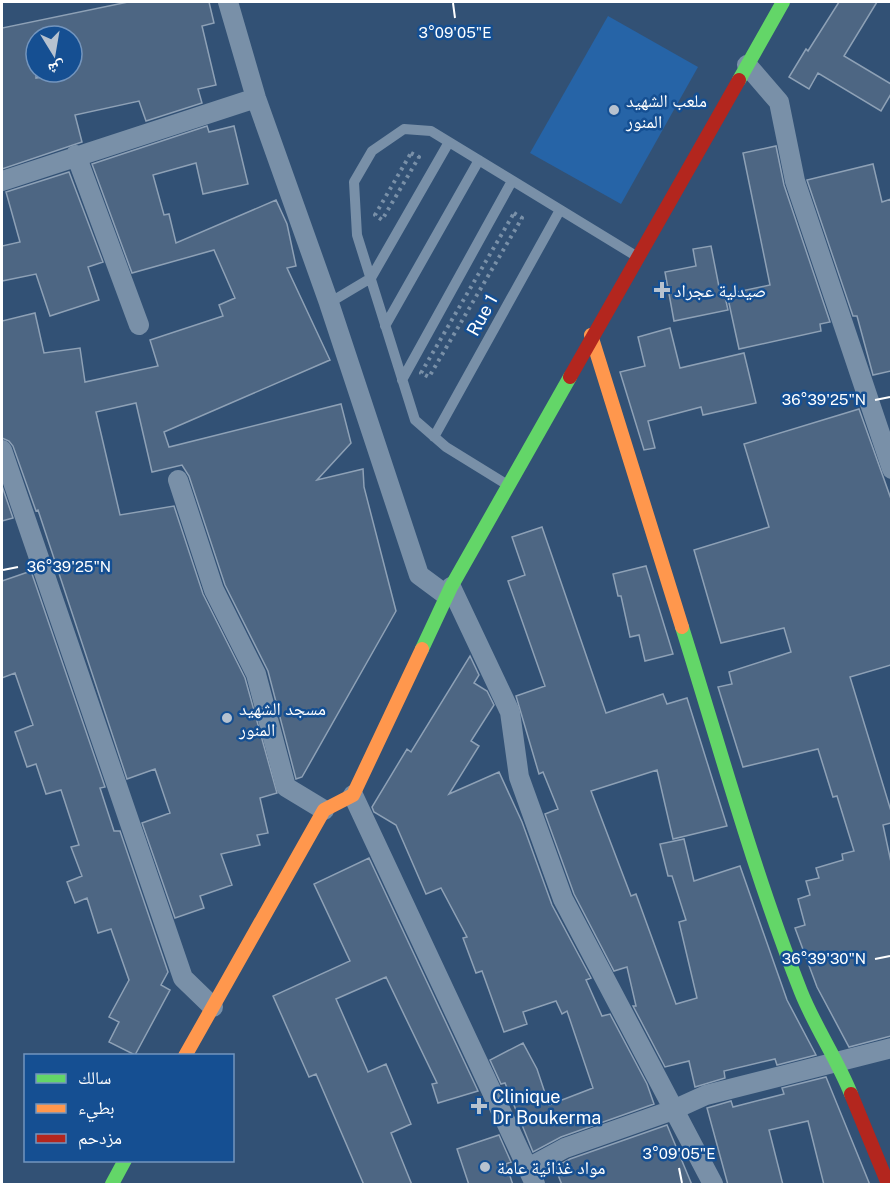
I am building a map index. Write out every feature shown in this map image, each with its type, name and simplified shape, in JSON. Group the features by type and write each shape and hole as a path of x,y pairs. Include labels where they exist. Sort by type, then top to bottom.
{"main road":[{"path":"186,1054 324,810 353,795 448,591 591,335 783,2"},
{"path":"591,335 768,901 802,994 838,1062 888,1185"},
{"path":"112,1185 124,1162"}],"street":[{"path":"228,2 256,98 329,303 419,575 448,591 510,712 519,777 563,899 714,1185"},
{"path":"747,65 779,102 795,181 891,469"},
{"path":"2,181 256,98"},
{"path":"76,155 139,325"},
{"path":"2,450 183,978 213,1007"},
{"path":"178,480 214,590 256,674 286,787 324,810"},
{"path":"353,795 531,1176 566,1148 673,1110 706,1095 891,1048"}],"lane":[{"path":"507,485 434,437 415,420 357,235 353,206 354,182 372,151 404,129 431,131 637,256"},
{"path":"329,303 370,278 449,142"},
{"path":"385,326 479,160"},
{"path":"402,380 512,181"},
{"name":"Rue 1","path":"434,437 560,210"}],"path":[{"path":"411,153 419,157 382,220 375,215 411,153"},
{"path":"514,213 522,218 429,377 421,373 514,213"}],"shaded area":[{"name":"ملعب الشهيد المنور","path":"608,16 698,67 621,204 530,153"}],"building":[{"path":"128,2 209,2 214,23 202,26 216,85 198,89 202,103 146,121 139,101 75,115 82,142 2,169 2,28"},
{"path":"839,2 877,2 844,56 891,84 891,94 881,111 818,73 809,89 789,77"},
{"path":"207,126 209,132 234,126 248,184 203,194 196,163 153,175 164,215 169,214 176,243 276,200 287,224 296,266 287,268 330,360 164,432 169,447 341,404 351,443 317,480 363,469 364,487 396,611 302,777 296,779 268,671 225,585 189,476 182,465 152,472 136,403 96,412 120,515 174,506 203,594 245,678 277,793 260,798 268,833 257,835 260,845 221,854 232,885 200,896 204,908 175,918 142,823 170,813 155,769 127,779 38,510 36,511 13,446 2,438 2,321 35,313 44,353 80,348 85,382 158,366 150,340 223,316 219,305 235,298 214,250 132,273 92,164"},
{"path":"776,146 784,185 830,322 820,324 821,331 739,349 727,294 770,285 743,153"},
{"path":"873,164 882,202 891,199 891,371 873,375 857,316 853,316 807,180"},
{"path":"69,172 103,262 88,267 99,300 50,316 36,274 2,281 2,246 20,242 6,192"},
{"path":"711,246 720,292 724,292 728,310 674,321 665,272 696,266 693,249"},
{"path":"670,328 680,368 744,353 756,403 703,415 701,407 648,421 655,448 644,450 620,372 645,366 638,337"},
{"path":"859,409 891,499 891,665 850,677 891,811 891,823 883,825 891,862 891,1036 849,1047 817,987 795,928 805,925 798,899 810,895 806,881 819,878 816,868 843,860 842,854 854,851 837,796 833,797 818,749 743,767 718,687 732,684 729,672 791,652 784,628 721,643 694,550 769,527 744,444"},
{"path":"2,486 13,518 2,521"},
{"path":"542,527 606,713 663,694 667,704 687,698 727,826 673,839 657,770 591,791 631,896 636,894 676,1004 697,998 679,922 686,920 672,876 668,876 660,844 684,839 694,881 740,866 787,1000 816,1055 777,1065 775,1059 724,1071 725,1078 695,1087 689,1061 665,1067 633,1006 636,1006 627,967 614,971 574,894 545,814 558,809 543,772 539,774 516,696 545,686 508,581 525,575 512,537"},
{"path":"646,566 673,654 645,661 639,635 630,637 621,596 618,596 613,574"},
{"path":"31,571 105,787 100,788 114,831 120,831 168,972 161,985 170,990 136,1054 109,1042 119,1022 109,1017 129,980 111,929 98,933 87,898 75,903 67,882 82,876 71,847 79,845 61,790 46,794 36,764 27,767 15,732 33,725 15,673 2,678 2,581"},
{"path":"470,656 479,675 474,683 487,691 494,705 471,741 479,746 449,794 499,772 522,822 552,905 591,978 586,980 602,1016 610,1014 647,1084 654,1104 561,1137 533,1152 505,1083 501,1084 490,1060 523,1043 537,1069 549,1105 593,1088 567,1011 562,1014 556,1001 523,1012 527,1024 504,1032 482,971 476,973 463,938 467,937 441,888 426,894 396,825 374,812 372,807 407,749 411,752"},
{"path":"369,858 478,1091 438,1103 432,1084 437,1083 386,977 336,999 368,1072 386,1064 411,1124 391,1133 412,1185 364,1185 316,1074 309,1077 273,996 350,961 314,884"},
{"path":"826,1077 870,1185 824,1185 808,1121 769,1130 783,1185 728,1185 707,1108 731,1101 733,1107 784,1094 782,1088"},
{"path":"667,1125 692,1185 562,1185 555,1167 570,1159"},
{"name":"مواد غذائية عامة","path":"499,1135 511,1162 506,1164 513,1185 469,1185 457,1149"}],"traffic: fast":[{"path":"739,80 783,2"},
{"path":"422,649 451,587 570,377"},
{"path":"682,627 753,856 784,947 801,992 851,1094"},
{"path":"112,1184 124,1162"}],"traffic: slow":[{"path":"591,335 682,627"},
{"path":"186,1054 324,810 353,795 422,649"}],"traffic: jam":[{"path":"570,377 739,80"},
{"path":"851,1094 888,1184"}],"place":[{"name":"ملعب الشهيد المنور","path":"614,110"},
{"name":"صيدلية عجراد","path":"662,290"},
{"name":"مسجد الشهيد المنور","path":"227,718"},
{"name":"Clinique Dr Boukerma","path":"479,1106"},
{"name":"مواد غذائية عامة","path":"485,1167"}]}
